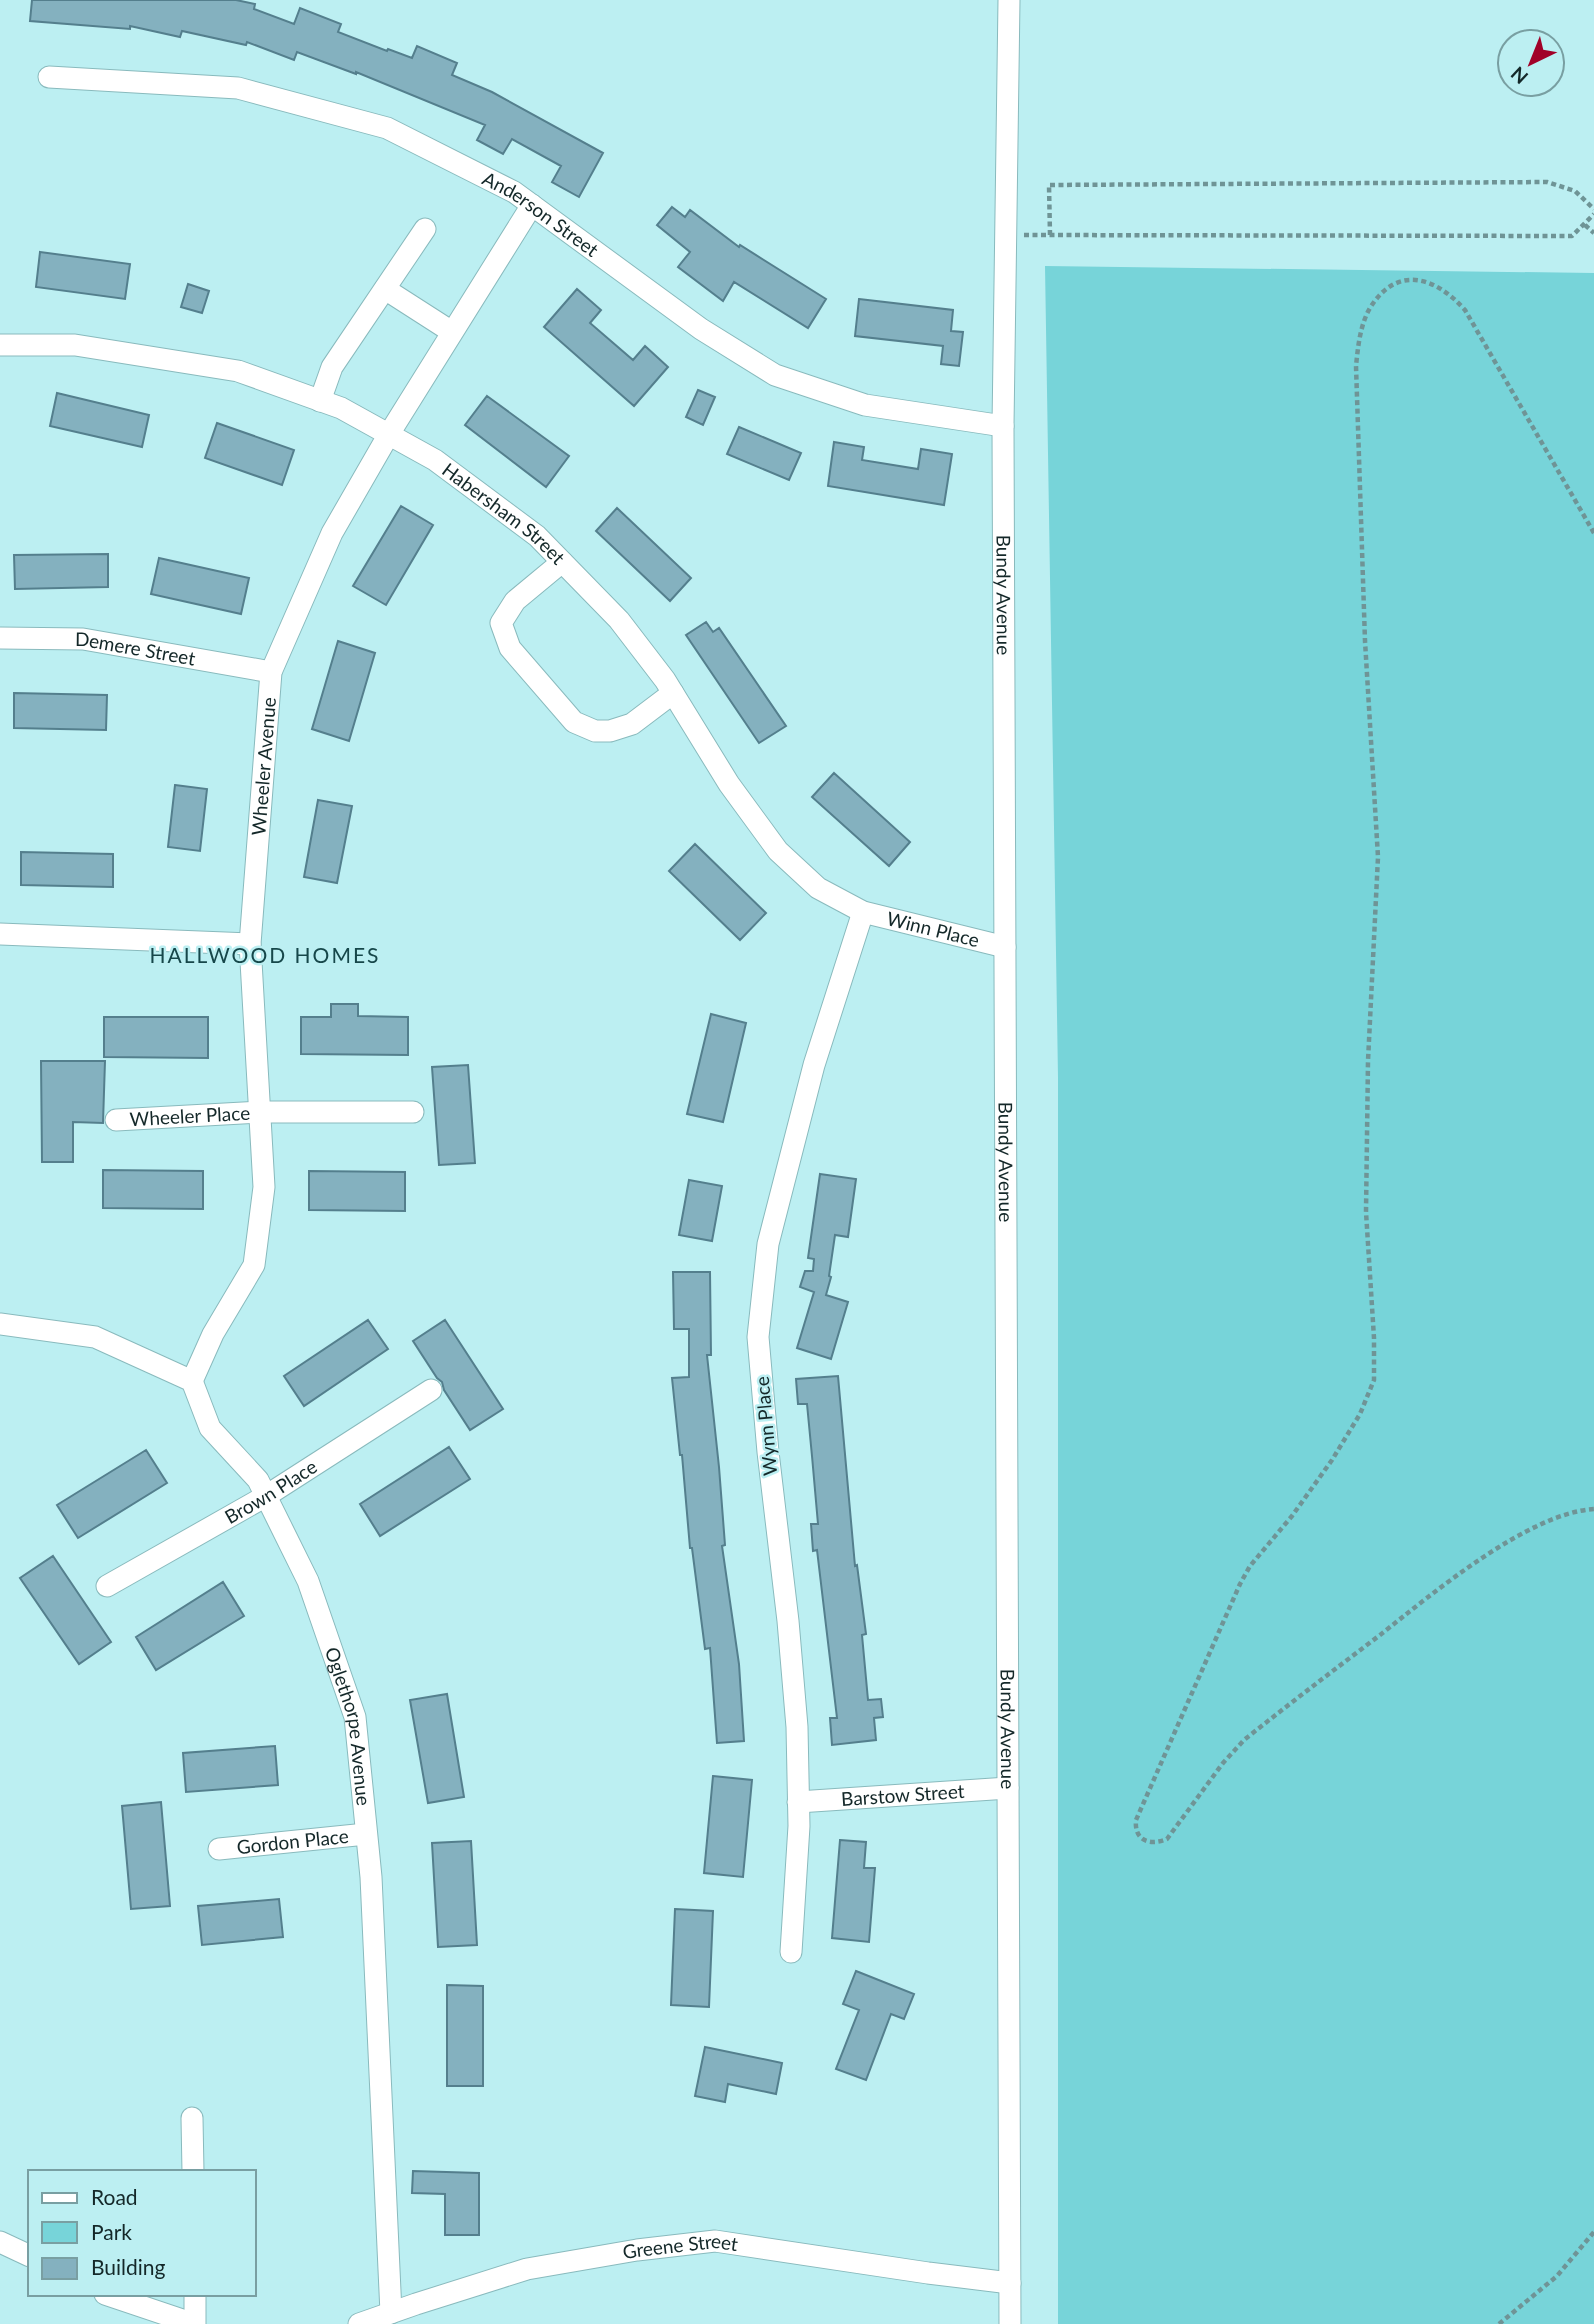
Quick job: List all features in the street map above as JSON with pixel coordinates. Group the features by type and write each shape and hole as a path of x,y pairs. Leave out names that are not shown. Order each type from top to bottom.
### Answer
{"street":[{"name":"Bundy Avenue","path":"1009,0 1003,426 1010,2324"},
{"name":"Anderson Street","path":"49,77 238,88 387,128 514,192 701,329 775,374 865,405 1003,426"},
{"name":"Wheeler Avenue","path":"192,1381 213,1334 254,1265 264,1187 250,944 271,672 332,533 388,434 532,205"},
{"path":"320,401 332,367 425,229"},
{"path":"385,289 452,332"},
{"name":"Habersham Street","path":"0,345 75,345 238,371 341,408 435,460 537,536 619,620 673,694 729,784 778,850 818,888 863,912"},
{"path":"562,562 515,601 501,623 510,648 574,722 595,731 610,731 632,724 673,694"},
{"name":"Demere Street","path":"0,638 83,639 271,672"},
{"name":"Winn Place","path":"863,912 1005,947"},
{"name":"Wynn Place","path":"791,1952 799,1826 797,1727 758,1337 768,1244 814,1065 863,912"},
{"path":"0,934 250,944"},
{"name":"Wheeler Place","path":"116,1120 261,1111 413,1112"},
{"path":"0,1324 94,1337 192,1381"},
{"name":"Oglethorpe Avenue","path":"192,1381 209,1428 258,1480 308,1581 355,1717 371,1877 391,2313"},
{"name":"Brown Place","path":"107,1586 266,1496 431,1390"},
{"name":"Barstow Street","path":"798,1802 1008,1788"},
{"name":"Gordon Place","path":"219,1849 366,1834"},
{"path":"192,2118 193,2170"},
{"name":"Greene Street","path":"359,2324 527,2269 637,2250 715,2241 1010,2283"},
{"path":"0,2242 28,2255"},
{"path":"111,2296 195,2324 195,2296"}],"path":[{"path":"1050,235 1049,185 1547,182 1575,191 1594,209"},
{"path":"1006,235 1572,236 1586,225 1594,214"},
{"path":"1586,225 1594,233"},
{"path":"1594,533 1465,310 1454,297 1420,280 1406,279 1382,293 1370,309 1358,342 1356,366 1365,641 1378,856 1368,1061 1366,1212 1374,1380 1360,1414 1332,1460 1292,1516 1250,1566 1240,1584 1136,1819 1135,1827 1139,1837 1147,1842 1157,1843 1167,1839 1223,1763 1244,1740 1480,1559 1540,1525 1582,1509 1594,1508"},
{"path":"1499,2324 1557,2276 1594,2232"}],"green space":[{"path":"1045,266 1594,273 1594,2324 1058,2324 1058,1077"}],"building":[{"path":"32,0 236,0 255,4 254,9 294,24 300,8 341,24 338,32 387,51 388,49 412,58 417,46 457,63 452,75 492,92 603,153 579,197 552,182 561,166 512,139 503,154 477,140 485,125 356,72 297,52 294,60 247,42 246,45 182,31 180,37 130,26 130,29 30,21"},
{"path":"672,207 685,217 690,210 739,247 740,245 826,299 808,328 734,282 723,301 678,267 690,252 657,225"},
{"path":"40,252 130,264 125,299 36,287"},
{"path":"188,284 209,291 202,313 181,307"},
{"path":"577,289 601,310 590,323 633,360 645,346 668,367 634,406 544,327"},
{"path":"859,299 953,310 951,331 963,332 959,366 941,364 943,346 855,336"},
{"path":"698,390 715,397 703,425 686,417"},
{"path":"57,393 149,415 142,447 50,426"},
{"path":"487,396 569,456 546,487 465,425"},
{"path":"217,423 294,450 282,485 205,458"},
{"path":"739,427 801,453 789,480 727,454"},
{"path":"834,442 864,447 862,460 918,469 921,449 952,454 944,505 828,486"},
{"path":"401,506 433,525 386,605 353,586"},
{"path":"617,508 691,578 670,601 596,531"},
{"path":"108,554 108,587 15,589 14,555"},
{"path":"159,558 249,578 241,614 151,594"},
{"path":"706,622 713,632 719,628 786,726 759,743 686,635"},
{"path":"338,641 375,653 349,741 312,729"},
{"path":"14,693 107,695 106,730 14,728"},
{"path":"834,773 910,842 889,866 812,797"},
{"path":"175,785 207,789 200,851 168,847"},
{"path":"318,800 352,806 337,883 304,877"},
{"path":"695,844 766,913 740,940 669,871"},
{"path":"21,852 113,854 113,887 21,885"},
{"path":"331,1004 358,1004 358,1016 408,1017 408,1055 301,1054 301,1017 331,1017"},
{"path":"711,1014 746,1023 723,1122 687,1114"},
{"path":"104,1017 208,1017 208,1058 104,1057"},
{"path":"41,1061 105,1061 103,1123 73,1122 73,1162 42,1162"},
{"path":"468,1065 475,1163 439,1165 432,1067"},
{"path":"103,1170 203,1171 203,1209 103,1208"},
{"path":"309,1171 405,1172 405,1211 309,1210"},
{"path":"820,1174 856,1179 848,1237 835,1235 831,1277 826,1295 848,1302 831,1359 797,1348 814,1292 800,1287 805,1271 813,1271 814,1259 808,1258"},
{"path":"689,1180 722,1186 712,1241 679,1235"},
{"path":"673,1272 710,1272 711,1355 707,1355 719,1467 725,1545 722,1546 739,1664 744,1741 717,1743 710,1648 705,1649 690,1548 672,1378 689,1377 689,1329 674,1329"},
{"path":"368,1320 388,1349 304,1406 284,1376"},
{"path":"445,1320 503,1409 470,1430 444,1390 442,1382 413,1341"},
{"path":"838,1376 855,1566 857,1565 866,1634 862,1635 868,1700 881,1699 883,1717 874,1718 876,1740 832,1745 830,1718 837,1718 817,1550 813,1551 811,1524 818,1524 807,1404 798,1404 796,1379"},
{"path":"449,1447 470,1479 380,1536 360,1504"},
{"path":"146,1450 167,1483 78,1538 57,1505"},
{"path":"53,1556 111,1642 79,1664 20,1578"},
{"path":"223,1582 244,1616 156,1670 136,1637"},
{"path":"447,1694 464,1797 428,1803 410,1700"},
{"path":"275,1746 278,1785 186,1792 183,1753"},
{"path":"713,1776 752,1780 743,1877 704,1873"},
{"path":"161,1802 170,1906 131,1909 122,1806"},
{"path":"840,1840 866,1842 864,1868 875,1868 869,1942 832,1938"},
{"path":"471,1841 477,1945 438,1947 432,1843"},
{"path":"279,1899 283,1937 202,1945 198,1906"},
{"path":"675,1909 713,1911 709,2007 671,2005"},
{"path":"856,1971 914,1994 904,2019 891,2014 866,2080 836,2069 859,2010 843,2004"},
{"path":"447,1985 483,1986 483,2086 447,2086"},
{"path":"705,2047 782,2063 776,2094 728,2084 725,2102 695,2096"},
{"path":"413,2171 479,2173 479,2235 445,2235 445,2194 412,2193"}],"district":[{"name":"HALLWOOD HOMES","path":"265,956"}]}
